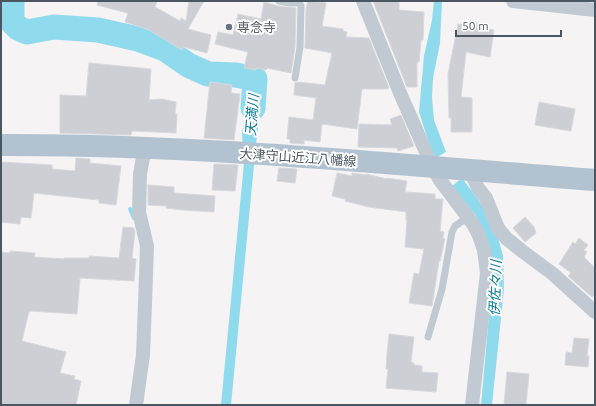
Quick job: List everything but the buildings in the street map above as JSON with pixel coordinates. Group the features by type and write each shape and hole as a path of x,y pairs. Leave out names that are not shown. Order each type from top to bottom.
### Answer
{"main road":[{"name":"大津守山近江八幡線","path":"1,145 145,147 595,180"}],"street":[{"path":"363,1 400,93 433,168 440,180 472,221 484,250 486,273 472,405"},
{"path":"513,1 595,10"},
{"path":"136,405 143,356 145,304 147,246 139,212 140,174 145,147"},
{"path":"470,170 478,188 486,198 498,228 506,238 553,274 595,312"},
{"path":"472,221 492,214"}],"lane":[{"path":"279,1 290,3 299,2 301,6 301,34 295,78"},
{"path":"428,337 442,289 454,226 472,221"}],"water":[{"path":"434,1 442,1 440,43 433,78 432,97 434,120 446,152 434,159 419,112 424,56 432,20"},
{"path":"251,70 265,72 256,144 231,405 221,405 244,163 242,134"},
{"name":"伊佐々川","path":"462,178 480,202 497,234 503,256 504,289 492,405 481,405 491,293 485,235 476,216 452,186"}],"waterway":[{"name":"天満川","path":"12,1 12,22 18,28 27,32 54,27 98,30 138,39 165,49 188,65 208,74 236,75 255,79 253,108"},
{"path":"130,209 134,218"}],"place":[{"name":"専念寺","path":"229,27"}]}
